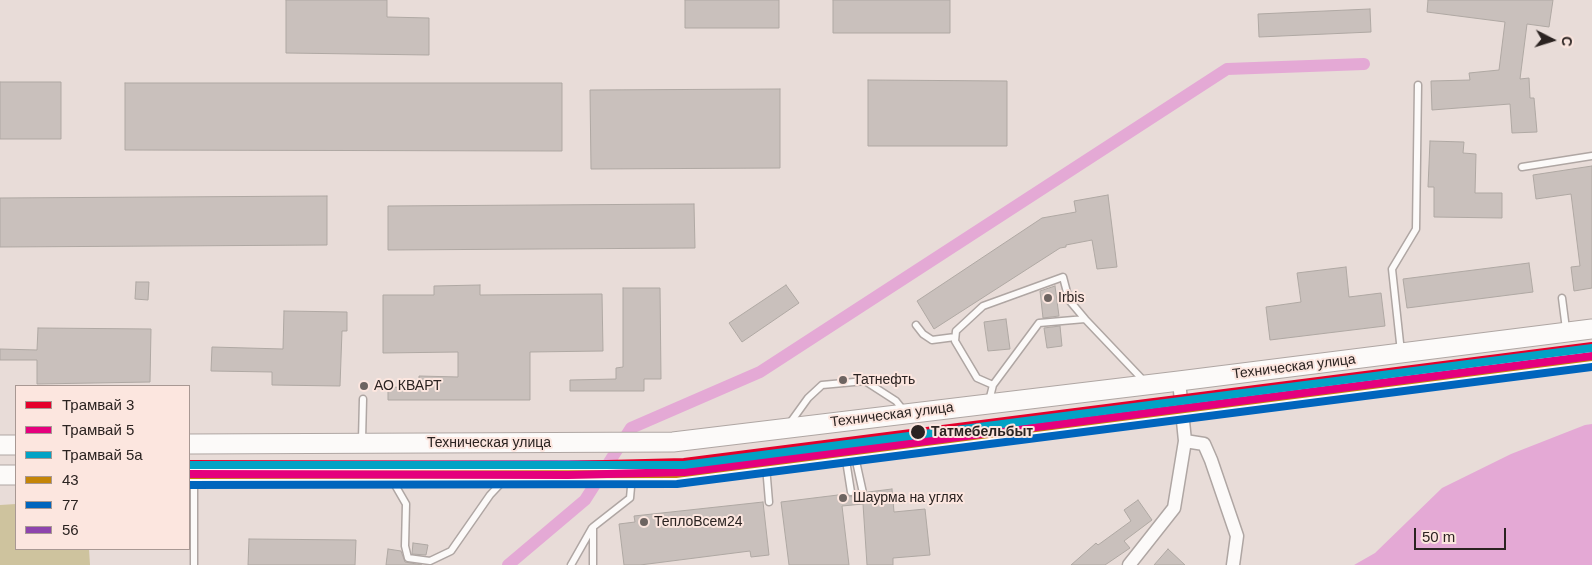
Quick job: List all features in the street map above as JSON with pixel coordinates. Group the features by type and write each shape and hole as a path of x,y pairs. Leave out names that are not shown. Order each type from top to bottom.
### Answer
{"main road":[{"name":"Техническая улица","path":"190,444 673,442 1147,384 1179,382 1592,329"},
{"name":"Техническая улица","path":"191,475 676,474 1182,411 1592,357"},
{"path":"361,475 362,444"},
{"path":"0,445 15,445"},
{"path":"0,475 15,475"}],"street":[{"path":"1129,565 1174,508 1185,441 1179,382"},
{"path":"1185,441 1204,444 1211,460 1238,536 1234,565"}],"lane":[{"path":"1401,353 1392,269 1416,229 1418,85"},
{"path":"1522,167 1592,156"},
{"path":"993,385 977,378 955,341 956,331 983,306 1063,277 1069,300 1147,384"},
{"path":"1562,298 1566,332"},
{"path":"988,404 993,385 1039,324 1085,319"},
{"path":"916,325 922,334 932,340 955,338"},
{"path":"786,428 808,398 822,384 864,381 896,401 906,414"},
{"path":"362,444 363,399"},
{"path":"850,452 852,492"},
{"path":"850,452 862,492"},
{"path":"765,463 769,502"},
{"path":"389,474 406,504 405,546 408,558 430,561 451,551 490,495 510,474"},
{"path":"571,565 593,527 630,498 627,474"},
{"path":"191,475 194,565"},
{"path":"612,512 612,521"},
{"path":"593,527 593,565"}],"shaded area":[{"path":"1592,424 1592,565 1354,565 1375,553 1442,488 1511,454"},
{"path":"15,504 15,550 89,550 90,565 0,565 0,505"}],"building":[{"path":"286,0 387,0 387,17 429,18 429,55 286,53"},
{"path":"685,0 779,0 779,28 685,28"},
{"path":"833,0 950,0 950,33 833,33"},
{"path":"1428,0 1553,0 1549,27 1527,24 1520,79 1529,78 1530,98 1534,98 1537,132 1512,133 1510,104 1432,110 1431,81 1470,80 1469,73 1499,70 1505,22 1427,12"},
{"path":"1370,9 1371,32 1259,37 1258,14"},
{"path":"868,80 1007,81 1007,146 868,146"},
{"path":"0,82 61,82 61,139 0,139"},
{"path":"125,83 562,83 562,151 125,150"},
{"path":"780,89 780,168 591,169 590,90"},
{"path":"1430,141 1464,142 1463,153 1476,154 1475,193 1502,193 1502,218 1434,217 1434,187 1428,187"},
{"path":"1592,166 1592,288 1574,291 1571,267 1580,266 1571,194 1536,199 1533,175"},
{"path":"1108,195 1117,267 1097,269 1092,240 1066,245 1066,247 1060,248 934,329 917,301 1042,218 1076,212 1074,201"},
{"path":"327,196 327,245 0,247 0,198"},
{"path":"694,204 695,248 388,250 388,206"},
{"path":"1529,263 1533,292 1407,308 1403,279"},
{"path":"1346,267 1349,297 1381,293 1385,326 1270,340 1266,307 1301,302 1297,273"},
{"path":"136,282 149,282 148,300 135,299"},
{"path":"480,285 480,295 602,294 603,351 530,352 530,400 388,400 388,387 419,388 419,376 458,377 458,352 383,353 383,295 434,295 434,286"},
{"path":"786,285 799,303 742,342 729,323"},
{"path":"1055,286 1059,316 1043,318 1040,291"},
{"path":"623,288 660,288 661,379 644,379 644,391 570,391 570,380 616,379 616,368 623,367"},
{"path":"284,311 347,312 347,331 342,331 340,386 272,385 272,372 211,371 212,347 283,349"},
{"path":"1006,319 1010,349 988,351 984,322"},
{"path":"1060,326 1062,346 1047,348 1044,328"},
{"path":"38,328 151,329 150,382 37,384 37,360 0,360 0,349 37,350"},
{"path":"892,489 894,512 925,509 930,555 893,558 893,565 867,565 863,504 842,506 849,565 789,565 781,502 846,494 851,497 858,493 864,498 868,492"},
{"path":"1138,500 1152,520 1124,541 1130,548 1105,565 1071,565 1096,543 1098,545 1131,521 1124,510"},
{"path":"763,502 769,555 751,557 750,551 640,565 624,565 619,524 635,522 634,516"},
{"path":"249,539 356,540 355,565 248,565"},
{"path":"413,543 428,545 426,555 412,554"},
{"path":"388,549 401,551 405,562 422,565 386,565"},
{"path":"1168,549 1185,565 1154,565"}],"waterway":[{"path":"508,565 585,500 631,428 760,372 1227,69 1364,64"}],"tram line":[{"name":"3","path":"190,464 568,465 684,462 1592,346"},
{"name":"5а","path":"190,465 684,465 1592,348"},
{"name":"5","path":"190,474 568,475 685,472 1592,356"}],"transit line":[{"name":"56","path":"190,465 675,464 1591,347"},
{"name":"43","path":"190,475 676,474 1592,357"},
{"name":"77","path":"190,485 677,484 1592,367"}],"place":[{"name":"Irbis","path":"1048,298"},
{"name":"Татнефть","path":"843,380"},
{"name":"АО КВАРТ","path":"364,386"},
{"name":"Татмебельбыт","path":"918,432"},
{"name":"Шаурма на углях","path":"843,498"},
{"name":"ТеплоВсем24","path":"644,522"}]}
